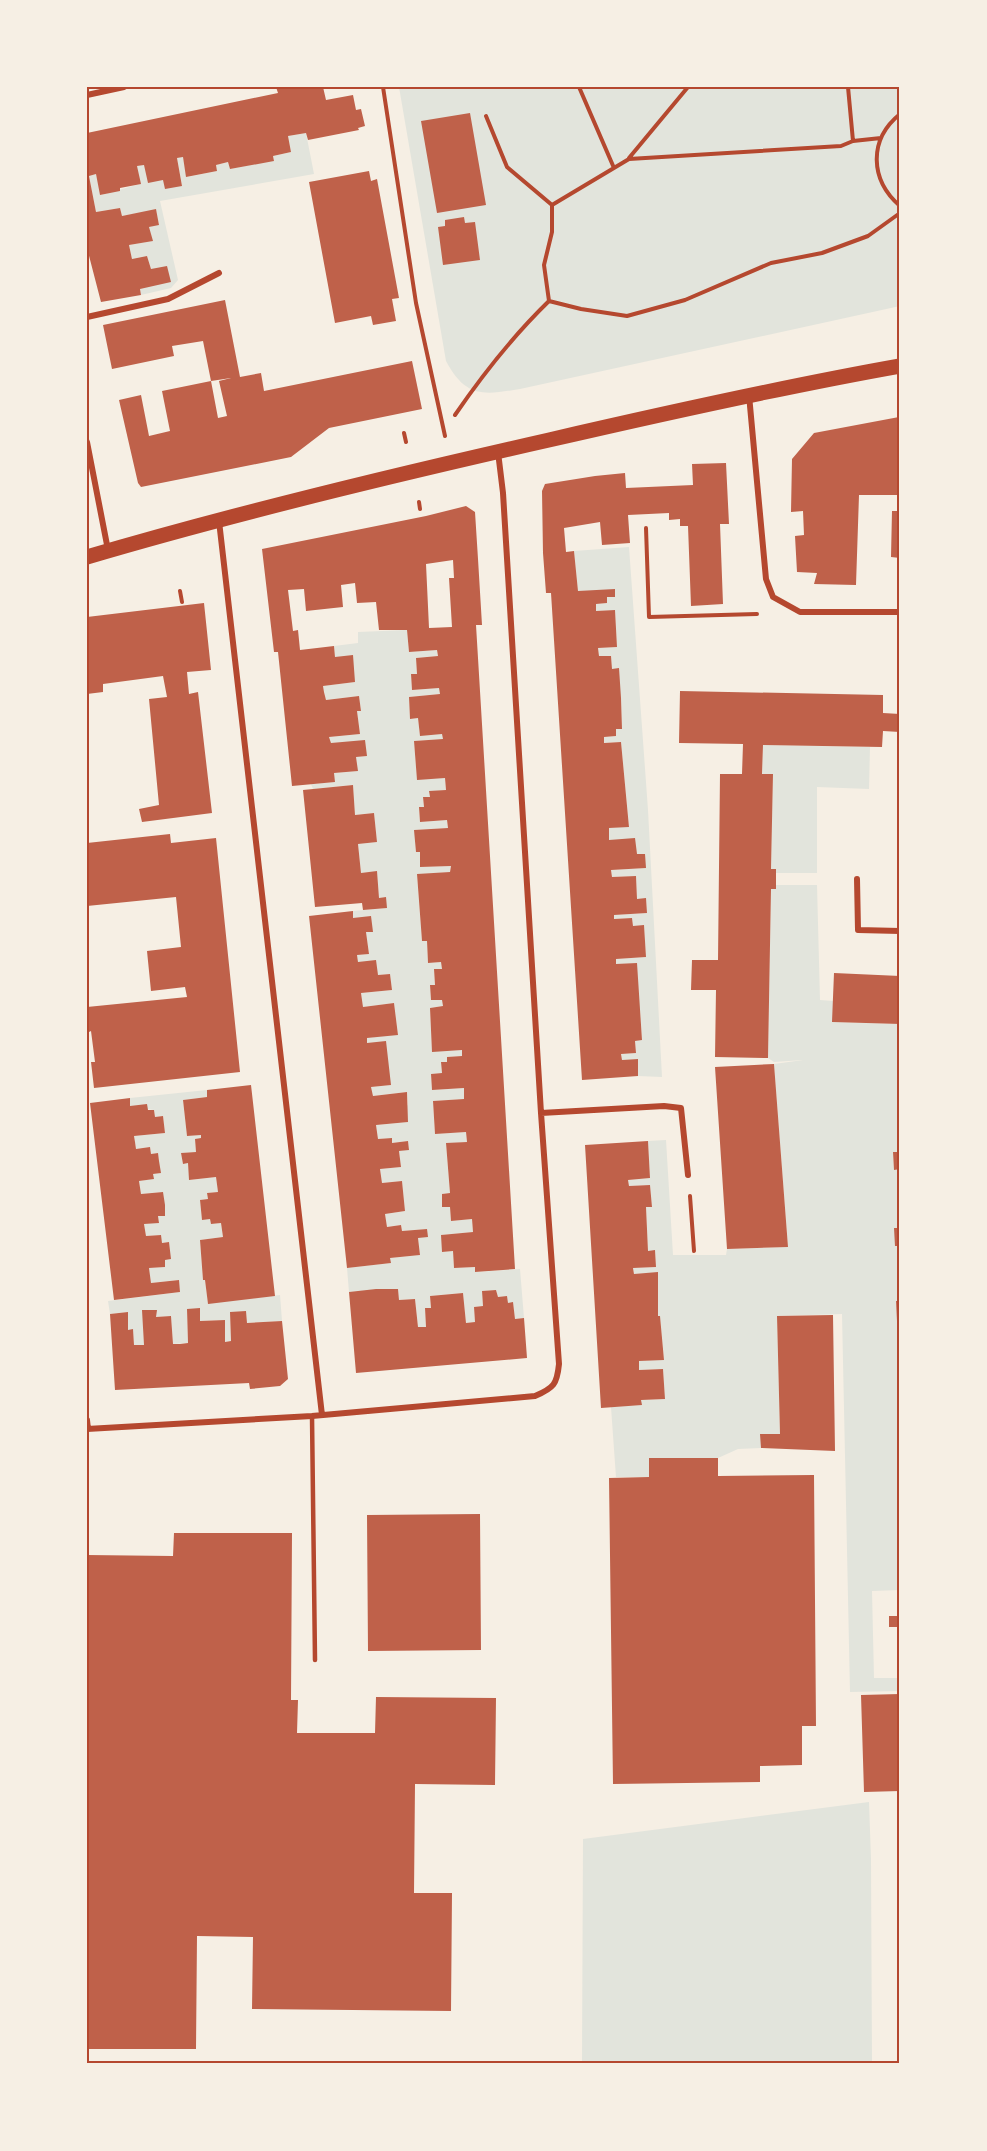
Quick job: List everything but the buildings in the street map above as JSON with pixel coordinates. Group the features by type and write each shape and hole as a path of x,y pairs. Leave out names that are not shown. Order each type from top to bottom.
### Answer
{"main road":[{"path":"87,557 450,463 749,394 900,366"}],"street":[{"path":"87,95 124,87"},
{"path":"87,317 168,298 219,273"},
{"path":"749,394 766,579 773,597 800,612 900,612"},
{"path":"87,442 108,551"},
{"path":"87,1420 88,1429 312,1416 535,1396 552,1388 558,1378 560,1364 541,1113 503,493 498,452"},
{"path":"219,521 322,1414"},
{"path":"857,879 858,930 900,931"},
{"path":"541,1113 664,1106 681,1108 688,1175"}],"lane":[{"path":"312,1416 315,1660"}],"path":[{"path":"383,87 416,303 443,421 450,463"},
{"path":"579,87 614,168"},
{"path":"552,206 629,159 688,87"},
{"path":"848,87 853,141"},
{"path":"900,114 892,121 881,138 876,159 879,179 889,196 900,206"},
{"path":"486,116 507,167 552,206 552,232 544,265 549,301"},
{"path":"629,159 841,146 853,141 881,138"},
{"path":"549,301 580,309 627,316 685,300 771,263 822,253 868,236 900,213"},
{"path":"455,415 472,389 526,324 549,301"},
{"path":"404,433 406,442"},
{"path":"419,502 420,509"},
{"path":"646,528 649,617 800,612"},
{"path":"180,591 182,603"},
{"path":"688,1175 694,1251"}],"shaded area":[{"path":"399,87 900,87 900,306 520,389 486,393 468,388 453,373 446,361"},
{"path":"306,133 314,174 160,201 178,280 171,288 141,295 140,289 151,269 147,256 132,259 129,245 152,241 149,227 159,224 156,210 122,216 120,208 96,212 89,176 96,174 101,195 140,184 137,166 144,165 163,180 182,186 177,158 183,157 187,177 217,171 216,165 228,162 230,169 274,160 273,156 291,152 288,136"},
{"path":"629,547 648,810 662,1077 638,1076 637,1059 622,1060 621,1054 636,1053 635,1041 642,1039 640,1009 616,964 616,959 646,957 644,926 633,926 632,918 614,919 614,915 647,913 646,899 637,899 636,876 612,877 611,870 645,868 645,854 637,854 609,840 609,828 629,826 621,742 604,743 604,737 616,736 616,729 622,729 621,698 612,669 611,656 599,656 598,648 617,647 615,610 596,611 596,604 607,603 607,597 615,596 578,591 574,551"},
{"path":"407,630 409,652 437,650 438,656 416,658 417,674 411,674 412,690 439,688 440,694 409,697 410,719 418,718 420,735 442,734 443,739 414,741 417,779 445,778 446,790 429,792 430,797 423,797 424,807 419,808 420,822 447,820 448,828 415,830 416,852 420,852 420,867 451,866 450,872 417,875 422,941 427,941 428,963 441,962 442,969 434,970 435,985 430,986 431,1000 442,1000 443,1006 430,1008 432,1051 462,1050 462,1056 447,1057 447,1062 441,1063 442,1073 431,1074 432,1090 464,1088 464,1099 433,1101 435,1134 466,1132 467,1142 446,1144 450,1193 442,1194 442,1207 450,1207 451,1221 472,1219 473,1232 442,1235 442,1252 453,1251 454,1268 475,1267 476,1272 520,1269 524,1318 515,1319 513,1303 508,1303 507,1296 498,1297 496,1290 482,1291 483,1306 474,1307 475,1322 466,1323 463,1293 430,1296 431,1308 425,1309 426,1327 418,1327 415,1299 399,1300 398,1289 349,1292 347,1268 390,1263 390,1258 420,1255 418,1238 427,1229 402,1231 401,1225 387,1227 385,1214 405,1211 402,1181 382,1183 380,1169 401,1167 399,1151 409,1149 408,1141 392,1143 392,1138 378,1139 376,1125 408,1122 406,1106 408,1105 407,1092 373,1096 371,1087 391,1085 367,1043 367,1038 398,1034 394,1003 363,1007 361,993 392,990 390,974 378,975 358,962 357,955 369,954 366,932 353,918 353,911 386,908 386,897 379,898 377,872 361,873 358,844 377,842 374,813 355,815 353,785 313,789 311,784 334,782 334,773 357,771 356,757 367,756 331,743 329,737 360,734 357,711 361,711 359,696 326,700 323,686 355,682 335,657 334,646 358,643 358,632"},
{"path":"763,745 870,747 869,789 817,787 817,873 776,873 776,869 771,869 773,775 762,774"},
{"path":"776,885 817,885 820,1000 833,1001 833,1022 900,1024 900,1152 893,1152 894,1169 900,1169 900,1228 895,1228 895,1246 900,1246 900,1301 896,1302 900,1321 900,1590 872,1591 874,1678 900,1678 900,1691 850,1692 842,1314 777,1316 780,1434 761,1434 761,1448 738,1449 718,1458 650,1458 649,1477 616,1477 611,1407 641,1405 641,1400 665,1399 663,1369 639,1370 639,1361 664,1359 660,1317 658,1316 658,1273 634,1274 633,1268 656,1267 655,1251 648,1251 646,1207 652,1207 650,1185 629,1186 628,1180 650,1178 648,1141 666,1140 673,1255 726,1255 727,1249 788,1247 774,1064 803,1060 774,1062 768,1058 771,889 776,889"},
{"path":"207,1090 207,1097 183,1100 187,1136 201,1135 201,1138 195,1139 196,1152 181,1153 183,1164 188,1163 190,1180 216,1177 218,1192 207,1193 208,1199 200,1200 202,1219 210,1219 211,1224 221,1223 223,1237 200,1240 203,1280 205,1280 208,1303 280,1295 282,1321 247,1323 246,1312 230,1312 231,1341 225,1342 224,1320 200,1321 200,1309 187,1309 188,1343 173,1344 171,1316 156,1317 156,1310 143,1310 144,1345 134,1345 133,1330 128,1330 128,1312 110,1314 108,1301 180,1292 178,1280 151,1283 149,1268 165,1267 165,1260 170,1259 169,1242 162,1243 160,1235 146,1236 144,1224 159,1222 158,1216 165,1215 163,1192 141,1194 139,1181 153,1179 153,1174 160,1173 158,1153 151,1154 150,1147 136,1149 134,1136 165,1133 163,1116 155,1117 154,1110 130,1106 130,1098"},
{"path":"869,1802 872,2064 582,2064 583,1839"}]}
